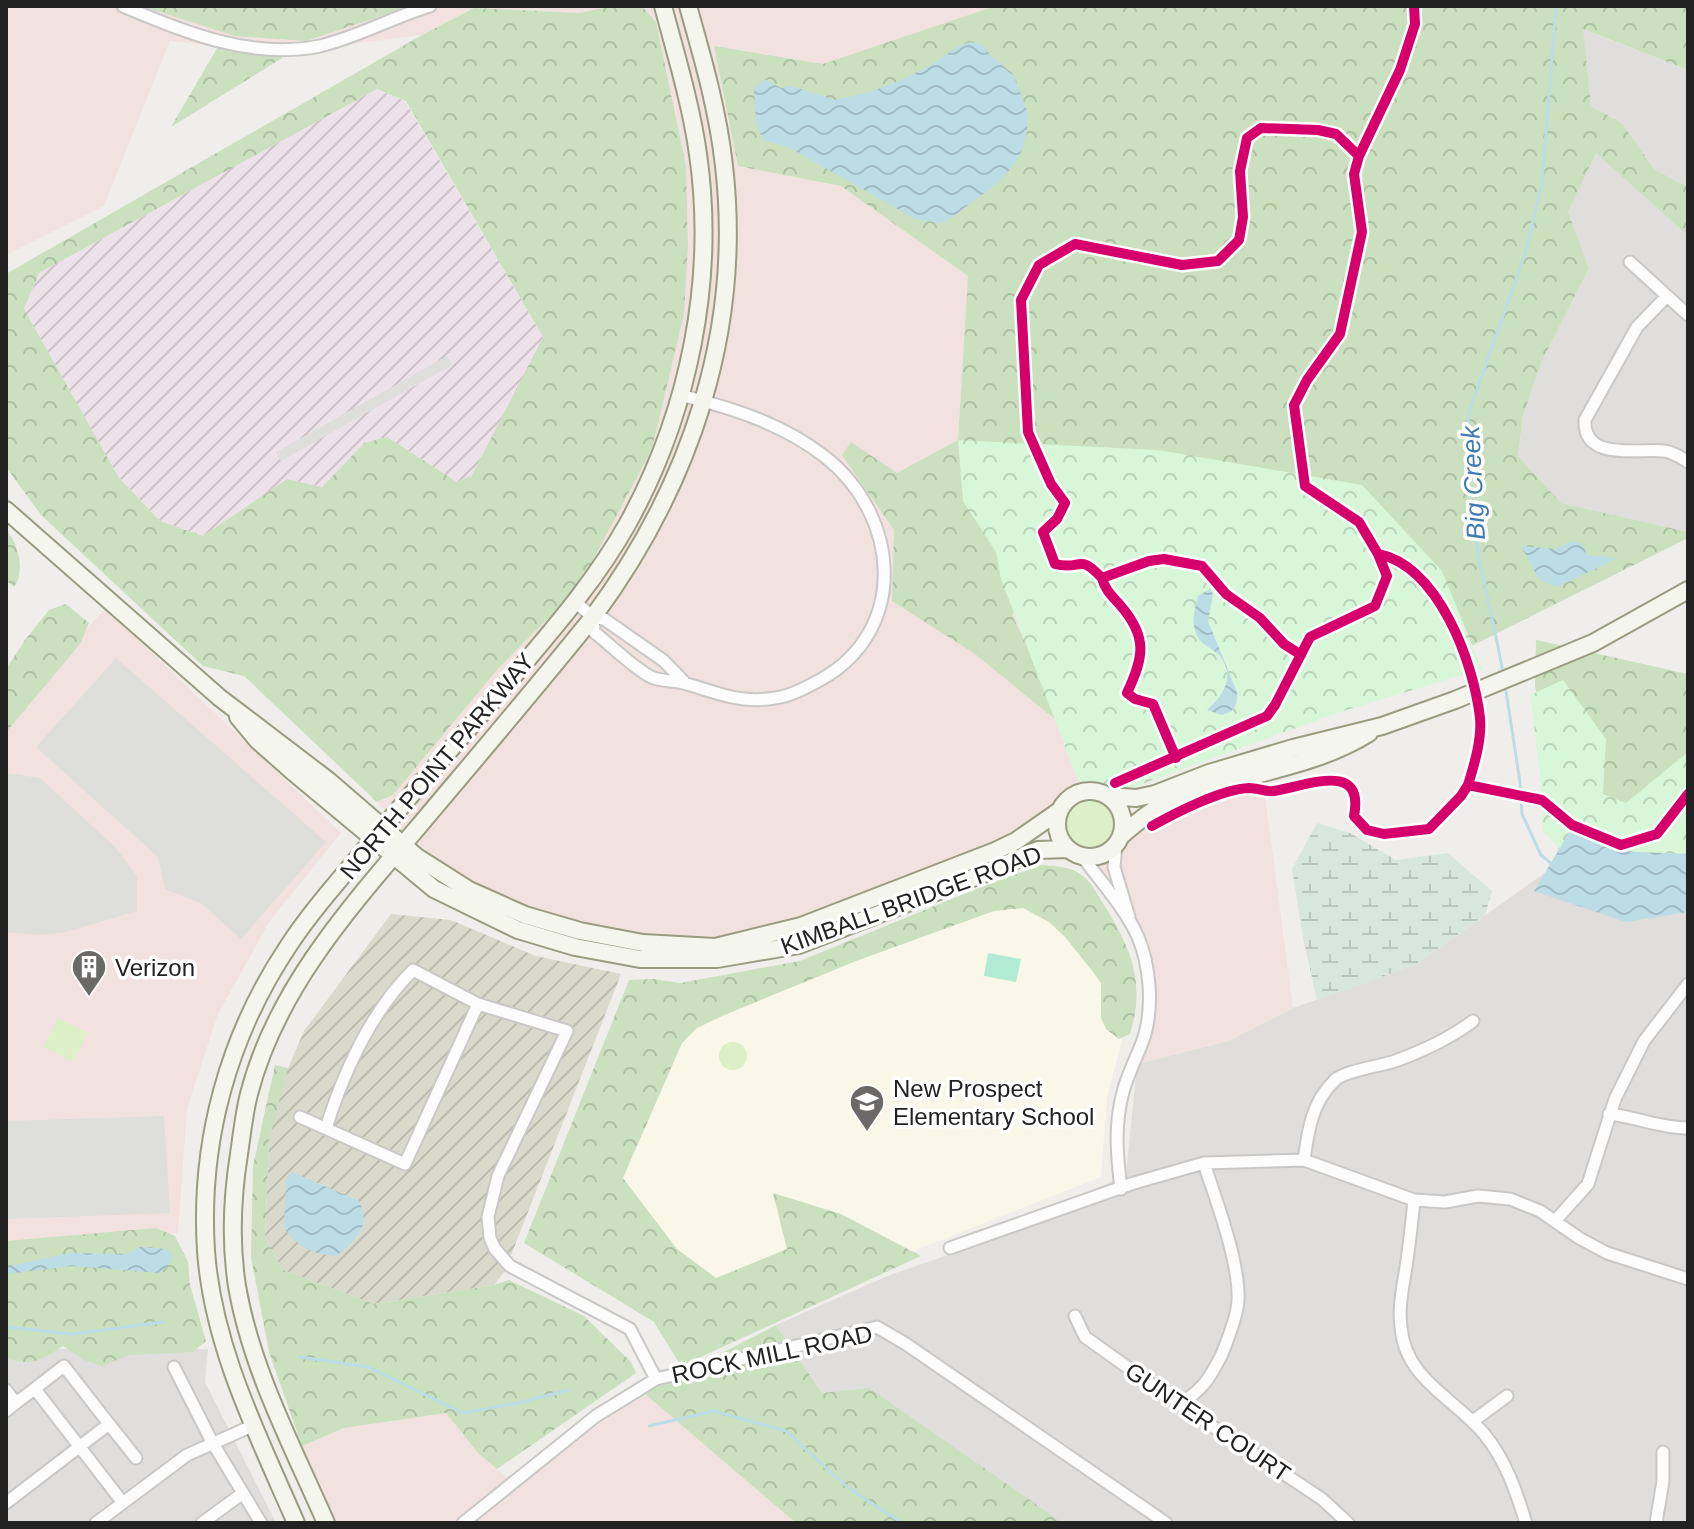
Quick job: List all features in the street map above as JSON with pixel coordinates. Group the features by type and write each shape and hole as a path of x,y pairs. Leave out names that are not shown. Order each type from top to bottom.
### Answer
{"street":[{"path":"123,6 206,38 288,49 340,40 430,6"},
{"name":"NORTH POINT PARKWAY","path":"296,1523 223,1342 208,1271 206,1192 213,1130 222,1088 236,1047 271,973 300,929 575,602 606,558 637,505 659,458 680,395 698,310 703,258 703,207 698,152 688,95 663,6"},
{"name":"NORTH POINT PARKWAY","path":"326,1523 251,1344 234,1266 233,1192 248,1097 270,1034 298,980 337,925 593,617 638,553 687,452 703,400 722,307 726,205 715,109 688,6"},
{"path":"1630,262 1688,315"},
{"path":"1667,296 1637,327 1585,420 1585,429 1591,440 1605,449 1664,451 1688,462"},
{"path":"593,617 594,632 653,678 686,683 720,696 753,700 778,698 833,673 863,642 874,624 886,584 882,547 862,500 841,473 825,457 779,427 748,413 680,395"},
{"name":"KIMBALL BRIDGE ROAD","path":"6,510 220,698 257,740 378,834 444,894 518,930 575,947 640,959 717,959 799,945 1038,850 1074,853"},
{"path":"1130,921 1057,829 1059,811 1077,793 1088,791 1136,798 1155,794 1283,750 1382,726 1455,700 1593,643 1688,590"},
{"path":"575,602 593,617 604,619 664,661 686,683"},
{"path":"1074,853 1098,857 1161,807 1354,743 1382,726"},
{"path":"1109,796 1122,814 1114,867 1144,956 1149,1003 1145,1034 1123,1090 1116,1127 1121,1189"},
{"name":"KIMBALL BRIDGE ROAD","path":"398,851 496,903 552,924 643,943 715,947 801,926 995,851 1016,841 1059,811"},
{"path":"326,1128 339,1087 375,1016 413,970 478,1004 567,1031 498,1176 488,1217 490,1238 510,1266 630,1329 656,1379"},
{"path":"1555,1221 1588,1184 1609,1114 1644,1041 1688,984"},
{"path":"300,1117 405,1164 478,1004"},
{"path":"1304,1160 1310,1120 1322,1097 1338,1077 1394,1061 1453,1037 1473,1021"},
{"path":"222,1088 248,1097"},
{"path":"1609,1114 1672,1128 1688,1128"},
{"path":"950,1248 1204,1163 1304,1160 1414,1200 1445,1202 1478,1196 1525,1204 1607,1253 1688,1279"},
{"path":"1179,1404 1199,1393 1215,1368 1226,1345 1238,1302 1235,1273 1204,1163"},
{"path":"1414,1200 1402,1289 1401,1327 1404,1343 1427,1384 1473,1421 1493,1446 1509,1474 1526,1523"},
{"name":"GUNTER COURT","path":"1075,1316 1085,1337 1309,1490 1348,1523"},
{"name":"ROCK MILL ROAD","path":"463,1523 596,1416 656,1379 877,1327 1166,1523"},
{"path":"6,1390 11,1407 64,1366 136,1458"},
{"path":"174,1367 212,1442 261,1523"},
{"path":"35,1389 123,1503"},
{"path":"1473,1421 1507,1396"},
{"path":"96,1523 187,1455 278,1414"},
{"path":"6,1503 109,1424"},
{"path":"1656,1523 1663,1481 1663,1452"},
{"path":"202,1523 243,1493"}],"shaded area":[{"path":"6,6 613,6 579,13 474,8 422,35 280,53 170,41 104,206 6,255"},
{"path":"642,6 995,6 823,64 715,46 738,166 841,186 968,276 958,440 1096,827 1193,786 1261,765 1293,1008 1228,1041 1137,1064 1145,962 1068,829 1059,819 1024,829 818,926 766,954 677,950 527,932 406,834 377,802 385,800 496,671 578,588 688,245 686,166 656,22"},
{"path":"1582,29 1688,70 1688,187 1654,169 1622,123 1591,106"},
{"path":"376,89 405,101 543,337 504,415 472,475 457,482 387,437 364,443 322,487 287,479 203,536 160,521 119,478 24,309 39,273"},
{"path":"1596,152 1688,236 1688,532 1561,503 1518,456 1523,416 1541,363 1589,268 1568,212"},
{"path":"447,356 452,365 281,461 276,452"},
{"path":"105,608 341,833 270,921 218,1014 187,1109 178,1233 6,1243 6,723"},
{"path":"116,658 326,842 241,939 202,904 165,889 158,857 36,747"},
{"path":"6,773 40,778 115,847 137,876 137,911 66,932 40,935 6,932"},
{"path":"1688,822 1688,1523 1063,1523 869,1389 822,1393 776,1325 890,1275 945,1256 1126,1175 1137,1064 1228,1041 1293,1008 1415,965 1560,862"},
{"name":"New Prospect Elementary School","path":"1058,874 1131,970 1122,1040 1107,1098 1101,1177 733,1322 613,1167 683,1024"},
{"path":"391,914 451,920 536,956 621,974 505,1271 494,1285 374,1304 283,1270 265,1238 269,1140 282,1082 304,1031"},
{"path":"164,1116 170,1213 6,1219 6,1121"},
{"path":"6,1349 208,1349 205,1382 276,1523 6,1523"},
{"path":"644,1393 796,1523 331,1523 302,1446 344,1428 446,1413 478,1453 514,1483"}],"green space":[{"path":"141,6 411,6 306,41 235,36"},
{"path":"613,6 642,6 656,22 686,166 688,245 684,314 652,449 578,588 496,671 393,795 377,802 244,676 203,666 41,515 6,467 6,274 474,8 579,13","holes":["377,89 406,101 543,337 472,475 457,482 387,437 364,443 322,487 287,479 203,536 160,521 119,478 24,309 39,273"]},
{"path":"995,6 1688,6 1688,70 1583,29 1591,106 1622,123 1654,169 1688,187 1688,236 1596,153 1568,212 1589,268 1541,363 1523,416 1518,456 1561,503 1688,532 1688,538 1337,713 1054,547 1012,615 1059,712 1056,720 975,654 892,601 894,530 842,455 851,442 897,473 958,440 968,276 841,186 738,166 714,46 823,64"},
{"path":"219,45 280,53 282,58 171,127"},
{"path":"958,440 1158,450 1362,485 1442,571 1482,669 1337,713 1087,804 1001,579 996,552 963,501"},
{"path":"6,530 19,557 20,573 14,587 6,580"},
{"path":"66,604 89,623 80,644 6,732 6,669 49,610"},
{"path":"1536,640 1688,674 1688,822 1560,862 1535,685"},
{"path":"1563,680 1606,739 1603,794 1626,803 1688,752 1688,857 1579,867 1543,832 1540,774 1530,695"},
{"path":"1090,798 1109,804 1119,813 1121,824 1107,843 1081,849 1062,836 1061,823 1070,810"},
{"path":"1317,823 1350,833 1396,860 1448,853 1492,891 1485,915 1415,965 1317,1000 1292,869"},
{"path":"1041,865 1069,869 1086,879 1122,936 1136,982 1135,1016 1130,1034 1119,1039 1106,1029 1101,1018 1101,983 1065,937 1049,922 1023,908 994,911 856,961 697,1028 682,1043 623,1178 677,1249 716,1278 787,1249 773,1193 841,1214 921,1256 681,1366 654,1322 524,1243 629,980 653,979 680,983 800,961"},
{"path":"988,953 1021,959 1016,982 984,976"},
{"path":"58,1018 88,1033 73,1062 43,1047"},
{"path":"733,1042 743,1046 747,1056 743,1066 733,1070 723,1066 719,1056 723,1046"},
{"path":"275,1065 288,1068 269,1140 265,1238 283,1270 374,1304 509,1280 584,1316 631,1362 636,1373 497,1469 478,1453 446,1413 344,1428 302,1446 269,1352 251,1257 253,1166"},
{"path":"156,1228 175,1236 188,1262 190,1285 206,1341 193,1352 129,1355 102,1366 84,1360 63,1346 28,1362 6,1356 6,1241"},
{"path":"776,1325 822,1393 869,1388 1063,1523 796,1523 644,1393"}],"water":[{"path":"971,42 983,45 1013,74 1028,113 1027,131 1014,165 996,184 951,218 940,223 915,219 788,147 763,140 756,123 754,89 764,79 781,88 791,86 835,100 896,82"},
{"path":"1571,541 1582,543 1587,555 1618,558 1557,587 1539,579 1521,546 1556,549"},
{"path":"1210,589 1213,594 1208,621 1237,692 1235,707 1222,715 1207,710 1223,692 1227,670 1219,655 1198,637 1194,624 1198,596"},
{"path":"1570,831 1616,851 1688,854 1688,912 1626,922 1534,891"},
{"path":"292,1172 359,1201 363,1226 356,1238 336,1256 306,1248 284,1228 286,1181"},
{"path":"140,1247 167,1249 172,1256 169,1265 160,1273 72,1266 6,1274 6,1267 70,1253 126,1254"}],"waterway":[{"name":"Big Creek","path":"1503,674 1471,512 1467,447 1469,412 1524,257 1542,184 1556,6"},
{"name":"Big Creek","path":"1505,685 1522,814 1541,855 1554,866"},
{"path":"6,1327 72,1334 164,1322"},
{"path":"300,1357 368,1367 463,1413 568,1390"},
{"path":"649,1426 714,1411 786,1431 847,1487 902,1523"}],"cycle path":[{"path":"1115,783 1267,716 1310,637 1375,606 1387,576 1359,522 1305,486 1294,405 1307,380 1340,334 1362,232 1354,174 1359,156 1400,70 1415,24 1414,6"},
{"path":"1102,578 1084,564 1055,564 1043,532 1057,519 1065,503 1051,484 1028,432 1021,300 1039,265 1075,244 1182,265 1218,261 1239,240 1243,217 1240,171 1247,138 1261,128 1318,130 1336,134 1359,156"},
{"path":"1378,554 1400,562 1419,577 1450,620 1461,646 1480,718 1479,744 1468,785"},
{"path":"1176,758 1153,704 1135,699 1127,693 1140,658 1139,637 1129,616 1109,593 1102,578 1149,561 1164,559 1202,566 1226,594 1260,618 1284,644 1301,655"},
{"path":"1152,826 1213,797 1238,789 1273,791 1329,781 1350,787 1355,798 1354,816 1367,830 1384,834 1429,829 1468,785 1542,800 1572,825 1621,845 1657,834 1688,794"}],"place":[{"name":"Verizon","path":"89,998"},
{"name":"New Prospect Elementary School","path":"867,1133"}]}
